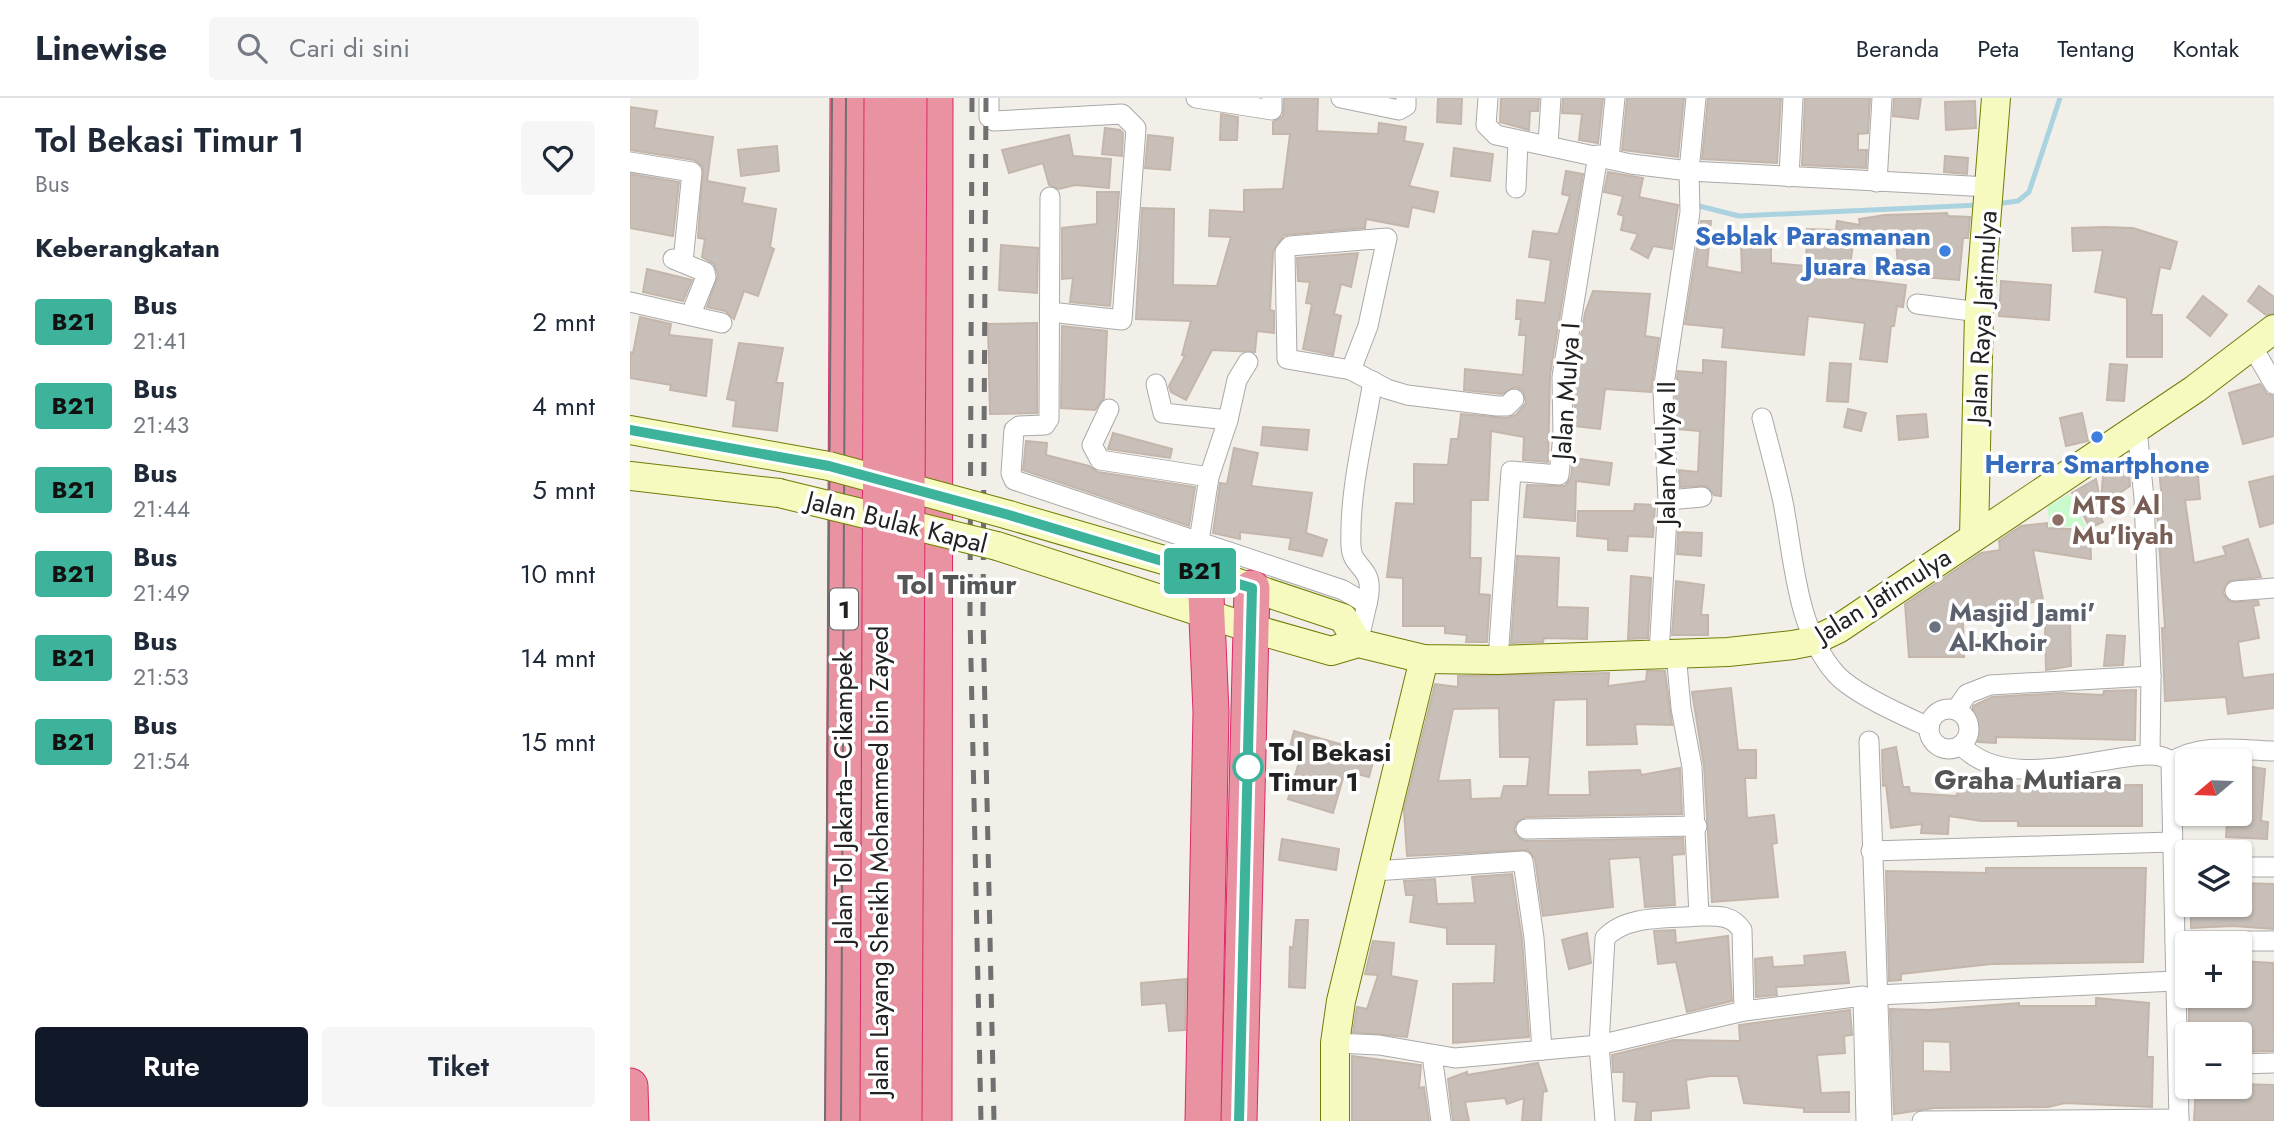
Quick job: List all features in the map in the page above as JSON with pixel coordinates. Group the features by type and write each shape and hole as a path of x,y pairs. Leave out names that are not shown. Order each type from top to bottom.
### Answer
{"highway":[{"name":"Jalan Tol Jakarta–Cikampek","path":"843,1121 848,98"},
{"name":"Jalan Layang Sheikh Mohammed bin Zayed","path":"878,1121 882,98"},
{"name":"Jalan Layang Sheikh Mohammed bin Zayed","path":"904,1121 909,98"},
{"path":"934,98 934,1121"},
{"path":"1202,557 1211,712 1203,1121"},
{"path":"1238,1121 1244,1014 1247,715 1252,588"},
{"path":"1211,712 1247,715"},
{"path":"827,1121 836,764 843,734"},
{"path":"630,1086 631,1121"}],"main road":[{"name":"Jalan Raya Jatimulya","path":"1974,537 1979,312 1996,98"},
{"name":"Jalan Jatimulya","path":"1424,659 1498,660 1668,654 1776,648 1813,641 1838,629 2137,429 2263,337"},
{"name":"Jalan Bulak Kapal","path":"630,430 829,466 1009,515 1202,557 1252,588 1342,618 1358,643"},
{"name":"Jalan Bulak Kapal","path":"630,476 779,493 997,546 1250,628 1331,651 1358,643 1424,659"},
{"path":"1335,1121 1335,1043 1340,1001 1424,659"}],"street":[{"path":"989,98 989,117 993,121 1123,106 1136,128 1122,320 1050,312"},
{"path":"1196,98 1272,104"},
{"path":"1345,100 1399,110 1406,106 1406,98"},
{"path":"1488,98 1486,125 1496,135 1518,141 1548,144 1603,157 1689,171 1877,182 1988,199"},
{"path":"1548,144 1550,98"},
{"path":"1603,157 1615,98"},
{"name":"Jalan Mulya II","path":"1696,98 1689,171 1690,212 1663,391 1668,500 1668,654 1697,826 1699,916"},
{"path":"1789,177 1793,98"},
{"path":"1877,182 1882,98"},
{"path":"1516,188 1518,141"},
{"name":"Jalan Mulya I","path":"1498,660 1511,471 1559,475 1563,435 1562,377 1603,157"},
{"path":"630,162 692,170 677,260 700,268 706,277 691,314"},
{"path":"1050,197 1049,419 1045,425 1019,426 1014,430 1011,473 1014,480 1202,557 1343,590 1367,604"},
{"path":"1351,370 1368,326 1387,238 1373,237 1337,245 1290,246 1285,252 1287,359 1351,370 1407,395 1497,406 1507,406 1514,399"},
{"path":"630,302 722,323"},
{"path":"1917,304 1979,312"},
{"path":"2263,337 2274,384"},
{"path":"1202,557 1209,477 1228,420 1237,380 1248,362"},
{"path":"1358,643 1371,589 1369,574 1351,551 1351,519 1373,381"},
{"path":"1156,384 1163,412 1228,420"},
{"path":"1108,409 1092,445 1100,460 1209,477"},
{"path":"1762,418 1782,499 1800,595 1813,641 1838,676 1893,712 1929,727"},
{"path":"2137,429 2144,498 2151,676 2150,754"},
{"path":"1668,500 1702,497"},
{"path":"2235,591 2274,589"},
{"path":"1956,710 1967,694 1990,685 2151,676"},
{"path":"1948,709 1962,714 1969,730 1961,744 1954,748 1940,746 1934,741 1929,727 1935,714 1948,709"},
{"path":"1870,741 1871,851 1882,1121"},
{"path":"1961,744 1982,763 2001,768 2068,768 2150,754 2167,758 2171,762 2172,842 2175,853"},
{"path":"2171,762 2188,752 2203,749 2272,751"},
{"path":"1526,830 1697,826"},
{"path":"1871,851 2172,842"},
{"path":"1374,871 1523,861 1534,938 1542,1050"},
{"path":"2252,867 2274,867"},
{"path":"1605,1121 1599,1045 1605,938 1614,928 1625,923 1699,916 1724,916 1736,921 1742,930 1744,1011"},
{"path":"2252,941 2274,941"},
{"path":"1877,995 2175,981"},
{"path":"1335,1043 1379,1045 1455,1058 1599,1045 1744,1011 1863,996 1866,1121"},
{"path":"1432,1055 1441,1121"},
{"path":"2252,1063 2274,1063"},
{"path":"1922,1121 2179,1120 2181,1099"}],"green space":[{"path":"2069,494 2086,527 2050,526 2047,507"}],"building":[{"path":"1284,98 1318,98 1317,131 1378,134 1379,123 1406,127 1404,141 1423,144 1409,186 1438,192 1434,212 1412,207 1408,227 1366,219 1365,228 1284,235 1273,252 1270,310 1274,311 1274,333 1257,331 1255,352 1212,350 1186,400 1171,392 1169,386 1185,356 1182,355 1191,321 1136,319 1142,208 1174,209 1173,285 1217,286 1231,237 1209,236 1210,210 1244,212 1244,190 1283,189 1290,134 1273,134 1273,122 1283,116"},
{"path":"1438,98 1462,98 1461,124 1437,122"},
{"path":"1501,98 1539,98 1538,111 1530,111 1529,130 1500,122"},
{"path":"1563,98 1603,98 1598,143 1579,140 1582,114 1562,113"},
{"path":"1627,98 1684,98 1678,157 1622,150"},
{"path":"1708,98 1781,98 1777,163 1702,159"},
{"path":"1805,98 1870,98 1868,133 1858,134 1858,150 1867,150 1866,168 1802,165"},
{"path":"1894,98 1921,98 1918,119 1893,116"},
{"path":"1975,101 1976,128 1946,130 1945,102"},
{"path":"630,107 657,111 654,128 713,137 707,181 745,188 742,203 776,209 770,247 774,249 758,296 744,291 734,319 725,311 707,307 718,275 714,264 702,257 705,239 698,238 703,167 694,160 630,150"},
{"path":"1221,114 1238,117 1237,140 1220,140"},
{"path":"1105,128 1123,133 1122,156 1102,154"},
{"path":"1069,135 1073,156 1111,159 1109,188 1075,185 1059,189 1049,185 1043,163 1009,173 1002,150"},
{"path":"1148,135 1173,138 1170,170 1145,168"},
{"path":"777,146 779,171 741,176 738,150"},
{"path":"1454,148 1493,154 1490,181 1451,176"},
{"path":"1945,156 1968,158 1967,174 1944,172"},
{"path":"1566,171 1583,174 1550,375 1548,462 1523,460 1524,437 1491,431 1488,500 1471,500 1470,558 1481,558 1479,594 1490,595 1487,642 1466,642 1467,635 1445,633 1445,626 1403,626 1403,578 1387,577 1396,503 1414,504 1414,464 1448,465 1451,439 1458,439 1461,414 1507,418 1516,415 1526,403 1523,391 1516,387 1502,394 1464,390 1465,369 1523,375 1526,335 1519,335 1521,319 1516,319 1517,300 1545,303 1551,260 1529,257 1533,231 1558,234 1570,196 1562,194"},
{"path":"1608,172 1643,178 1639,197 1678,205 1672,249 1653,246 1648,258 1631,249 1638,234 1621,230 1624,216 1618,214 1623,196 1604,192"},
{"path":"630,174 679,182 673,236 630,228"},
{"path":"1097,192 1119,192 1110,306 1070,302 1073,278 1062,279 1062,228 1097,224"},
{"path":"1947,213 1948,216 1970,217 1968,238 1963,238 1959,280 1899,275 1895,232 1854,238 1848,278 1906,285 1903,307 1897,306 1894,326 1891,326 1887,362 1860,359 1865,323 1808,316 1804,355 1722,347 1724,328 1685,324 1701,221 1711,221 1707,267 1742,273 1741,243 1771,242 1771,263 1806,266 1807,229 1836,230 1837,221 1860,225 1859,219 1885,215"},
{"path":"2072,228 2133,228 2177,242 2170,269 2160,267 2151,315 2162,315 2162,357 2127,357 2127,298 2095,292 2103,250 2073,251"},
{"path":"1001,245 1038,248 1037,293 999,290"},
{"path":"1358,253 1351,287 1341,284 1334,314 1341,316 1333,355 1303,349 1312,304 1306,303 1310,282 1298,281 1297,258"},
{"path":"647,269 692,280 683,301 643,292"},
{"path":"2001,281 2051,285 2049,320 1999,316"},
{"path":"2259,286 2274,297 2274,313 2266,315 2248,301"},
{"path":"1593,291 1650,294 1645,336 1659,338 1651,392 1605,389 1600,429 1575,426 1574,378 1585,313"},
{"path":"2203,296 2227,315 2210,336 2187,317"},
{"path":"640,317 671,324 669,335 712,340 706,396 670,390 671,385 630,378 630,352 633,353"},
{"path":"1037,323 1037,413 990,414 988,324"},
{"path":"1062,326 1107,331 1104,398 1095,410 1061,408"},
{"path":"739,343 783,348 776,383 783,383 777,431 733,426 736,401 727,399"},
{"path":"1703,360 1726,362 1721,496 1714,495 1707,486 1680,487 1679,470 1698,472 1700,431 1677,429 1675,392 1678,371 1703,373"},
{"path":"1830,363 1851,364 1848,402 1827,401"},
{"path":"2110,364 2127,365 2124,401 2107,400"},
{"path":"2260,384 2267,394 2274,396 2274,436 2243,444 2229,393"},
{"path":"1848,409 1866,413 1861,431 1844,427"},
{"path":"2082,413 2088,441 2066,446 2060,418"},
{"path":"1926,414 1928,437 1899,440 1897,416"},
{"path":"1263,427 1309,430 1307,450 1261,445"},
{"path":"1113,433 1172,449 1170,458 1108,449"},
{"path":"1026,441 1047,443 1046,455 1089,466 1098,472 1195,487 1189,526 1023,470"},
{"path":"1234,448 1258,453 1251,486 1312,493 1306,533 1327,540 1322,556 1289,549 1291,538 1240,532 1240,539 1213,533 1220,483 1227,484"},
{"path":"1573,458 1612,463 1609,485 1576,481 1575,521 1524,517 1527,485 1565,486 1571,477"},
{"path":"2128,458 2130,486 2096,509 2103,522 2090,528 2072,493 2096,479 2101,504 2103,475"},
{"path":"2197,464 2200,499 2185,500 2194,563 2226,555 2223,547 2248,539 2261,577 2229,581 2223,593 2230,602 2258,601 2259,605 2253,606 2259,638 2238,642 2243,678 2274,674 2274,708 2228,714 2226,697 2165,701 2162,628 2165,628 2157,512 2163,511 2159,469 2154,472 2153,467"},
{"path":"2274,476 2274,523 2260,527 2249,482"},
{"path":"1635,504 1655,505 1653,537 1628,536 1627,551 1608,550 1608,539 1577,536 1578,511 1634,511"},
{"path":"2047,523 2047,528 2090,530 2091,559 2033,550 2043,600 2007,608 2008,614 1963,621 1964,657 1909,657 1905,604 1981,553 2000,550 1999,541 2021,526"},
{"path":"1678,532 1702,533 1701,556 1677,554"},
{"path":"1517,556 1559,558 1557,607 1588,608 1587,639 1544,638 1543,642 1511,643"},
{"path":"1631,576 1651,578 1648,638 1628,639"},
{"path":"1676,581 1704,585 1701,615 1708,615 1708,635 1672,635"},
{"path":"2070,621 2071,666 2046,670 2045,622"},
{"path":"2107,635 2125,636 2123,665 2104,666"},
{"path":"1647,671 1665,671 1672,725 1635,724 1637,744 1587,745 1587,699 1554,700 1548,795 1590,795 1589,772 1640,770 1641,775 1680,768 1682,814 1526,817 1516,823 1514,830 1520,839 1526,841 1683,838 1684,854 1672,855 1675,905 1645,907 1640,857 1609,859 1613,907 1543,916 1535,859 1528,850 1407,856 1404,810 1435,684 1458,687 1458,676 1609,673 1608,686 1646,681","holes":["1499,708 1500,757 1530,757 1527,786 1504,786 1501,798 1471,799 1470,780 1438,781 1453,709"]},
{"path":"1731,688 1738,750 1756,750 1756,778 1745,778 1747,818 1774,815 1777,843 1772,844 1778,897 1712,902 1704,766 1692,692"},
{"path":"2136,690 2135,740 1996,737 1996,743 1978,742 1973,738 1973,706 1992,697 2061,693 2103,695 2104,691"},
{"path":"1294,731 1375,754 1369,777 1345,771 1333,813 1288,799 1299,762 1287,759"},
{"path":"1896,747 1903,787 1909,787 1910,793 1957,796 1959,779 1980,781 1980,786 2142,785 2142,826 2018,826 2018,821 1981,821 1949,816 1948,834 1921,833 1922,824 1891,828 1886,785 1883,786 1882,750"},
{"path":"2252,767 2265,769 2261,821 2268,822 2267,839 2226,837 2227,826 2252,826"},
{"path":"1282,839 1339,849 1336,870 1279,860"},
{"path":"1986,868 2146,868 2143,962 1991,964 1901,974 1901,980 1889,981 1886,871 1986,873"},
{"path":"1512,874 1522,939 1529,1037 1453,1043 1453,984 1494,983 1496,944 1447,944 1447,928 1410,922 1414,895 1406,895 1404,881 1435,879 1437,904 1475,903 1472,877"},
{"path":"2252,883 2274,884 2274,929 2233,926 2191,928 2191,917 2252,917"},
{"path":"1296,920 1308,920 1305,988 1289,987 1290,947 1293,948"},
{"path":"1675,930 1676,943 1728,936 1732,1001 1687,1012 1676,962 1658,964 1654,931"},
{"path":"1587,933 1591,963 1569,969 1562,940"},
{"path":"1373,941 1394,943 1391,976 1417,981 1407,1037 1353,1032 1357,1007 1367,1009 1378,975 1365,974"},
{"path":"1845,952 1849,983 1776,987 1777,995 1756,997 1755,959 1772,957 1773,967 1805,965 1804,956"},
{"path":"2252,962 2273,963 2274,1051 2252,1052 2252,1022 2189,1022 2189,1008 2252,1008"},
{"path":"1186,979 1185,1030 1169,1031 1166,1003 1142,1005 1141,983"},
{"path":"2096,998 2149,1003 2147,1057 2153,1057 2152,1107 2065,1103 2048,1107 1934,1108 1894,1114 1890,1009 1929,1010 2019,1003 2019,1006 2096,1006","holes":["1923,1041 1950,1042 1951,1072 1923,1071"]},
{"path":"1850,1010 1852,1035 1844,1036 1845,1053 1817,1055 1821,1093 1849,1092 1849,1112 1804,1112 1804,1108 1744,1103 1738,1076 1710,1076 1686,1080 1689,1108 1651,1111 1651,1121 1635,1121 1637,1102 1623,1101 1624,1072 1613,1072 1612,1055 1674,1040 1740,1041 1739,1025"},
{"path":"1352,1056 1421,1065 1419,1088 1424,1087 1429,1121 1352,1121"},
{"path":"1538,1063 1547,1091 1543,1092 1541,1121 1522,1121 1524,1098 1507,1104 1505,1098 1465,1102 1469,1121 1453,1121 1448,1079 1467,1072 1467,1075"},
{"path":"2252,1084 2274,1085 2274,1121 2194,1121 2195,1099 2252,1099"}],"waterway":[{"path":"1996,204 2018,201 2029,192 2060,98"},
{"path":"1699,206 1739,216 1979,205"}],"tram line":[{"path":"825,1121 832,98"},
{"path":"841,1121 846,98"}],"railway":[{"path":"972,98 970,616 981,1121"},
{"path":"986,98 983,617 994,1121"}],"bus line":[{"name":"B21","path":"630,430 829,466 1009,515 1252,588 1247,715 1244,1014 1239,1121"}],"place":[{"name":"Seblak Parasmanan Juara Rasa","path":"1945,251"},
{"name":"Herra Smartphone","path":"2097,437"},
{"name":"MTS Al Mu'liyah","path":"2058,520"},
{"name":"Masjid Jami' Al-Khoir","path":"1935,627"},
{"name":"Tol Bekasi Timur 1","path":"1248,767"}],"district":[{"name":"Tol Timur","path":"957,584"},
{"name":"Graha Mutiara","path":"2028,779"}]}
